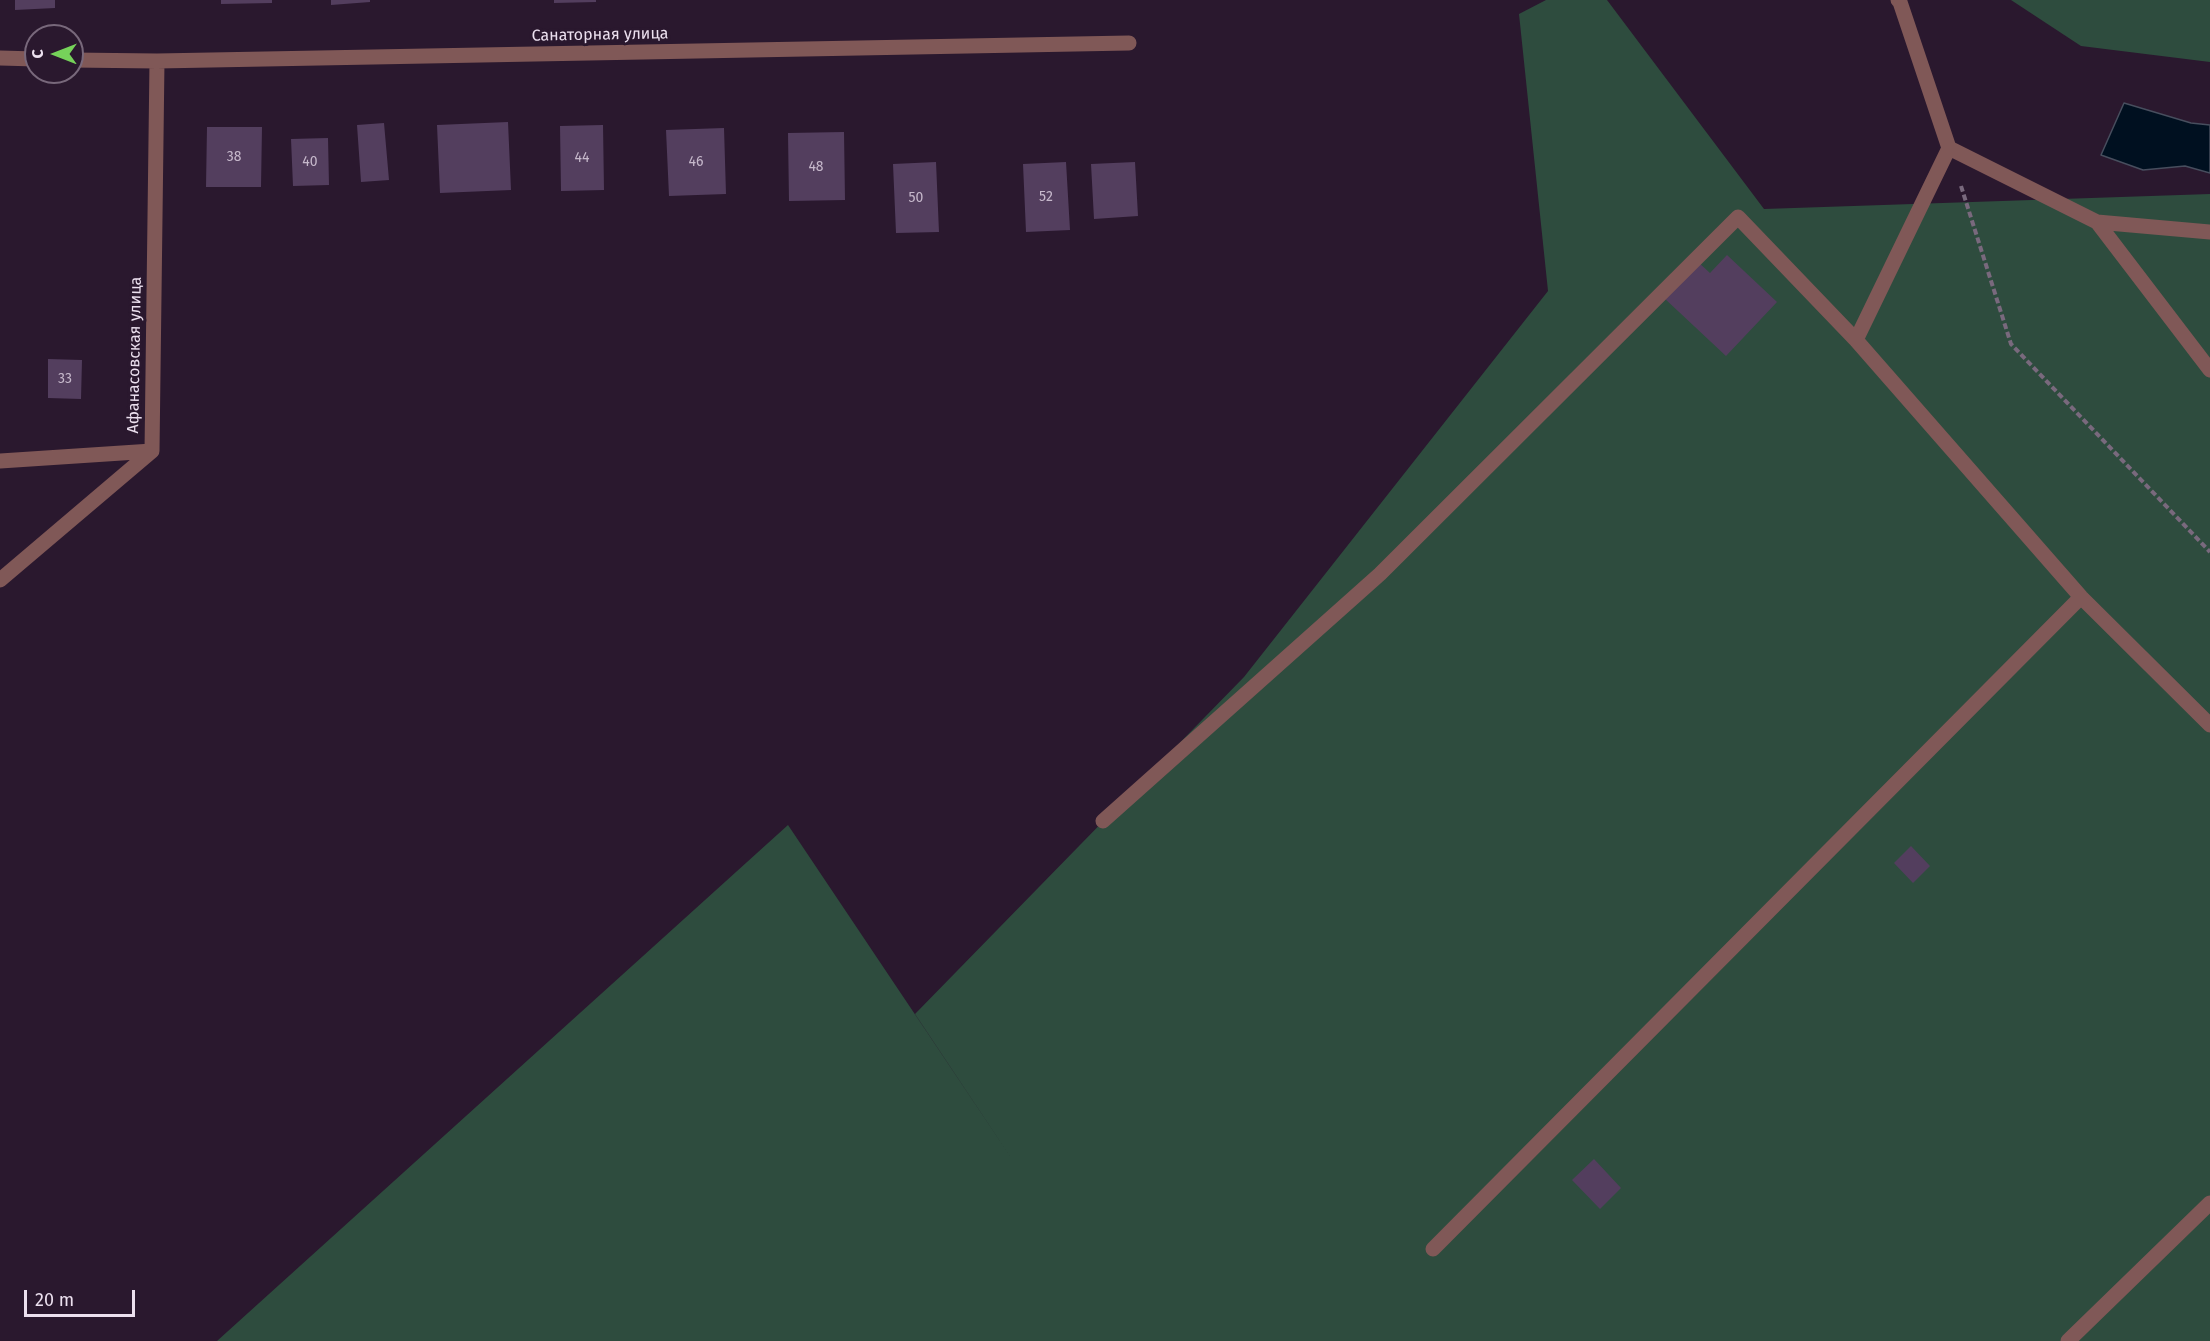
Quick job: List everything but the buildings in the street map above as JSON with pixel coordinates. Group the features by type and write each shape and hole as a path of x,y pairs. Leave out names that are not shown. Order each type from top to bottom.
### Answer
{"street":[{"path":"1856,340 1949,148 1898,0"},
{"name":"Санаторная улица","path":"84,60 157,61 1129,43"},
{"path":"0,58 24,59"},
{"name":"Афанасовская улица","path":"0,580 152,451 157,61"},
{"path":"1949,148 2097,222 2210,232"},
{"path":"1103,821 1380,574 1738,217 1856,340 2080,597 2210,725"},
{"path":"2097,222 2210,370"},
{"path":"0,461 152,451"},
{"path":"1432,1249 2080,597"},
{"path":"2068,1341 2210,1203"}],"path":[{"path":"1949,148 2011,344 2210,552"}],"green space":[{"path":"1546,0 1607,0 1764,209 2210,194 2210,1341 217,1341 788,825 1018,1168 915,1014 1244,677 1548,291 1519,14"},
{"path":"2011,0 2210,0 2210,62 2081,46"}],"water":[{"path":"2124,103 2191,123 2210,125 2210,173 2185,166 2143,170 2101,155"}]}
